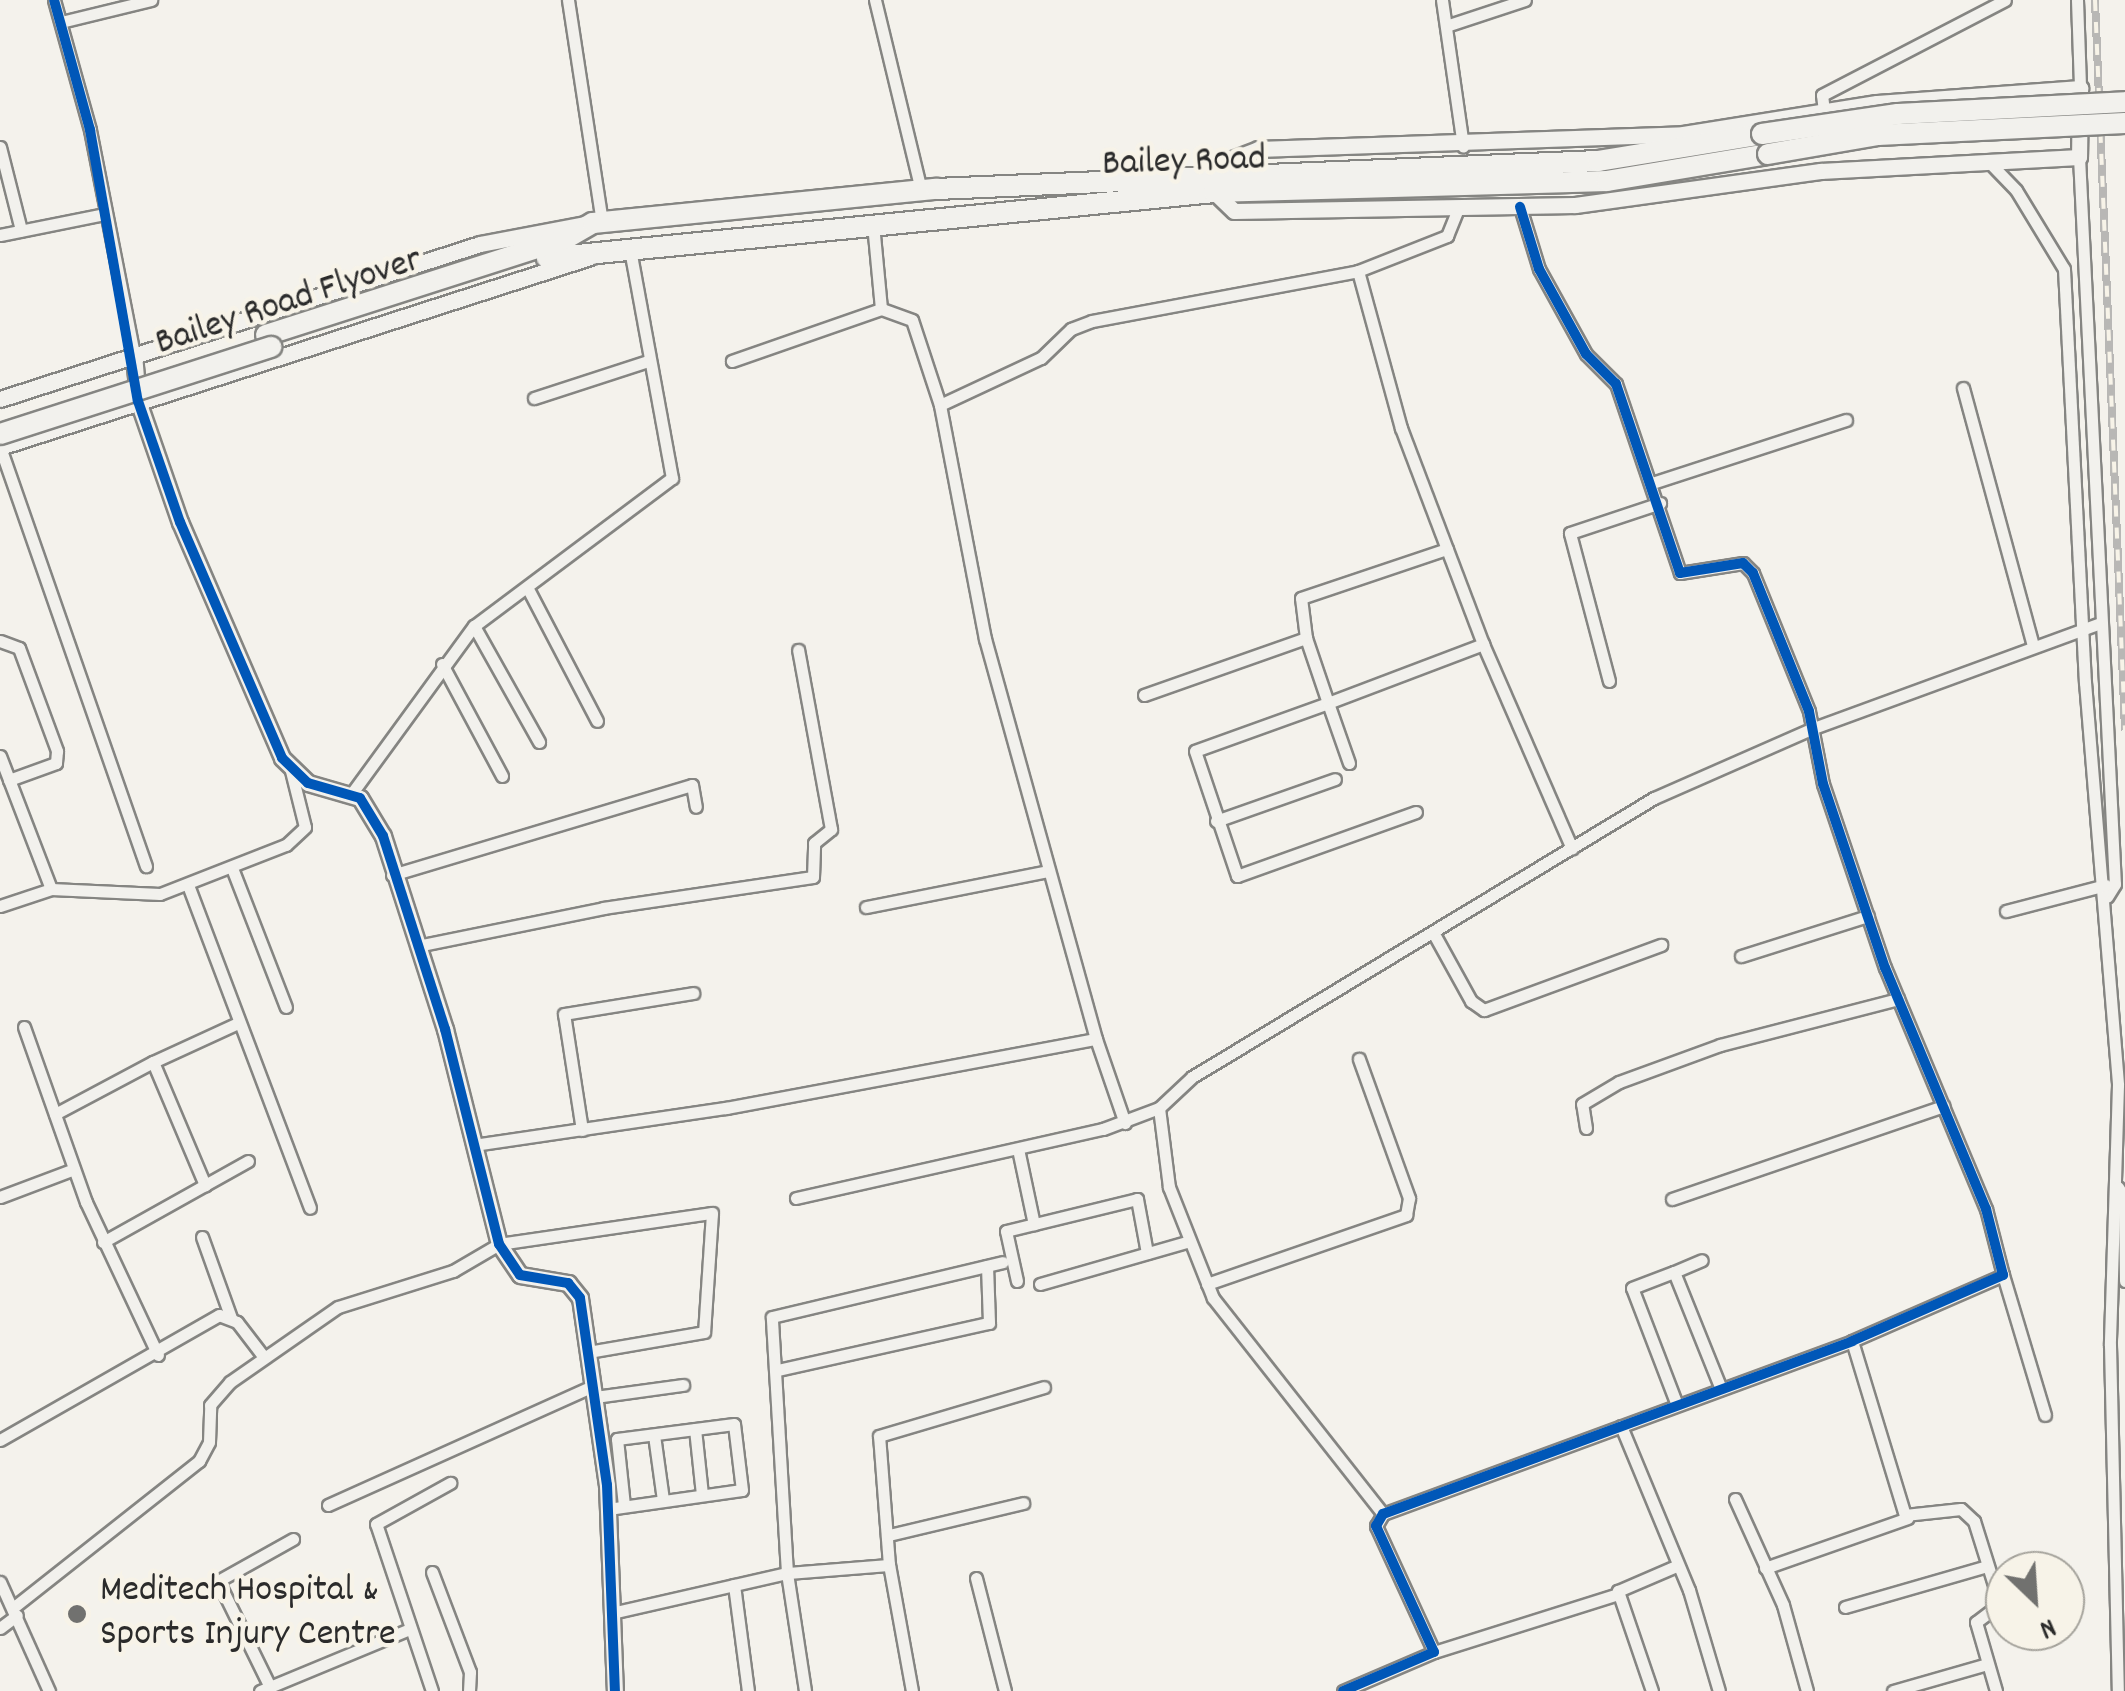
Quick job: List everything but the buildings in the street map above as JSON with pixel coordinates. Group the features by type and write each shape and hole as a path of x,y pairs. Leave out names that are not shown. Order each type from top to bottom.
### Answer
{"highway":[{"path":"1766,136 1898,114 2125,102"},
{"path":"1766,136 1878,136 2125,124"},
{"name":"Bailey Road","path":"602,252 1214,184 1590,182 1766,136"},
{"name":"Bailey Road Flyover","path":"0,434 565,239 598,223 920,190 1214,184"},
{"name":"Bailey Road Flyover","path":"0,421 550,257 602,252"}],"street":[{"path":"0,906 51,889 135,897 188,886 303,835 291,771 180,522 138,402 134,354 90,130 54,0"},
{"path":"60,22 151,0"},
{"path":"0,399 480,244 598,223 568,0"},
{"path":"876,0 920,190"},
{"path":"1442,0 1463,146"},
{"path":"1446,26 1525,0"},
{"path":"1824,111 1822,95 2005,0"},
{"path":"2006,911 2104,891 2115,884 2098,624 2079,157 2077,0"},
{"path":"2079,157 1784,176 1675,196 1520,207 1234,210 1214,184 1227,161 1258,149 1463,146 1683,134 1766,136 1824,111 2080,88"},
{"path":"1766,136 1784,176"},
{"path":"0,147 21,230"},
{"path":"1988,160 2016,190 2064,269 2082,628 2104,891 2118,1187 2124,1197 2125,1281"},
{"path":"940,406 1041,358 1059,338 1092,321 1358,271 1447,236 1459,207"},
{"path":"1520,207 1539,269 1586,354 1616,384 1660,503 1680,574 1743,563 1753,572 1811,729 1868,916 1898,999 1986,1209 2045,1415"},
{"path":"0,235 104,214"},
{"path":"872,223 881,309"},
{"path":"352,793 442,664 474,626 672,478 630,249"},
{"path":"146,866 0,447 550,274 602,252"},
{"path":"1358,271 1401,428 1483,644 1572,849"},
{"path":"732,361 881,309 912,320 940,406 986,639 1048,872 1124,1123"},
{"path":"534,398 648,361"},
{"path":"1963,388 2033,646"},
{"path":"1652,484 1846,420"},
{"path":"1609,682 1570,533 1660,503"},
{"path":"1350,763 1306,638 1301,598 1447,549"},
{"path":"528,587 597,720"},
{"path":"796,1198 1124,1123 1159,1108 1192,1077 1654,798 1811,729 2098,624"},
{"path":"474,626 539,742"},
{"path":"1144,695 1306,638"},
{"path":"0,641 19,648 57,752 56,763 9,780"},
{"path":"1416,812 1237,876 1195,751 1483,644"},
{"path":"416,946 603,908 813,877 814,843 832,828 798,650"},
{"path":"442,664 502,776"},
{"path":"0,756 51,889"},
{"path":"291,771 308,784 352,793 383,836 499,1244 520,1274 578,1291 616,1508"},
{"path":"1216,821 1336,779"},
{"path":"392,875 692,786 696,807"},
{"path":"232,868 286,1007"},
{"path":"866,906 1048,872"},
{"path":"188,886 310,1208"},
{"path":"1741,956 1868,916"},
{"path":"1434,934 1472,1001 1484,1010 1661,945"},
{"path":"582,1130 564,1014 693,994"},
{"path":"1586,1128 1582,1104 1619,1082 1720,1046 1898,999"},
{"path":"55,1114 238,1023"},
{"path":"24,1027 103,1242 158,1355"},
{"path":"474,1146 1096,1039"},
{"path":"1207,1284 1406,1215 1410,1198 1359,1059"},
{"path":"154,1062 205,1185"},
{"path":"1672,1199 1944,1106"},
{"path":"1159,1108 1169,1187 1207,1284 1384,1514"},
{"path":"1018,1149 1034,1224"},
{"path":"103,1242 248,1161"},
{"path":"0,1197 74,1169"},
{"path":"2118,1187 2112,1197 2110,1344 2118,1691"},
{"path":"1018,1282 1006,1231 1137,1199 1147,1253"},
{"path":"0,1628 199,1461 208,1442 210,1405 263,1356 338,1307 453,1271 499,1244 712,1213 704,1332 588,1352"},
{"path":"202,1236 232,1318 263,1356"},
{"path":"1040,1284 1190,1241"},
{"path":"1677,1406 1632,1288 1702,1260"},
{"path":"804,1691 787,1573 772,1318 1002,1262"},
{"path":"778,1370 989,1323 987,1266"},
{"path":"1674,1272 1721,1389"},
{"path":"1434,1652 1376,1526 1384,1514 1852,1341 2003,1275"},
{"path":"0,1440 158,1355 212,1319 232,1318"},
{"path":"1852,1341 1908,1518"},
{"path":"328,1505 594,1392 684,1384"},
{"path":"912,1691 889,1565 890,1535 879,1436 1044,1387"},
{"path":"615,1691 612,1613 617,1439 734,1424 742,1490 616,1508"},
{"path":"1621,1426 1676,1566 1719,1691"},
{"path":"696,1429 702,1495"},
{"path":"654,1434 663,1500"},
{"path":"432,1691 376,1522 450,1484"},
{"path":"1735,1499 1791,1627 1807,1691"},
{"path":"890,1535 1023,1503"},
{"path":"1764,1568 1908,1518 1967,1510 1985,1560"},
{"path":"293,1539 218,1582 265,1689 410,1628"},
{"path":"612,1613 787,1573 889,1565"},
{"path":"1344,1691 1434,1652 1618,1594 1676,1566"},
{"path":"1845,1607 1985,1567"},
{"path":"432,1572 470,1672 469,1691"},
{"path":"976,1578 1005,1691"},
{"path":"0,1582 49,1691"},
{"path":"734,1585 748,1691"},
{"path":"1618,1594 1652,1691"},
{"path":"1985,1614 1976,1619 1996,1691"},
{"path":"1893,1691 1988,1664"}],"railway":[{"path":"2095,0 2125,730"}],"cycle path":[{"path":"54,0 90,130 138,401 180,522 282,758 308,783 360,798 383,836 445,1029 499,1244 520,1275 568,1283 580,1298 607,1485 615,1691"},
{"path":"1343,1691 1434,1652 1376,1526 1383,1514 1852,1341 2003,1275 1986,1209 1885,968 1823,784 1809,711 1753,573 1743,563 1680,573 1616,384 1586,354 1539,269 1520,207"}],"place":[{"name":"Meditech Hospital & Sports Injury Centre","path":"77,1614"}]}
